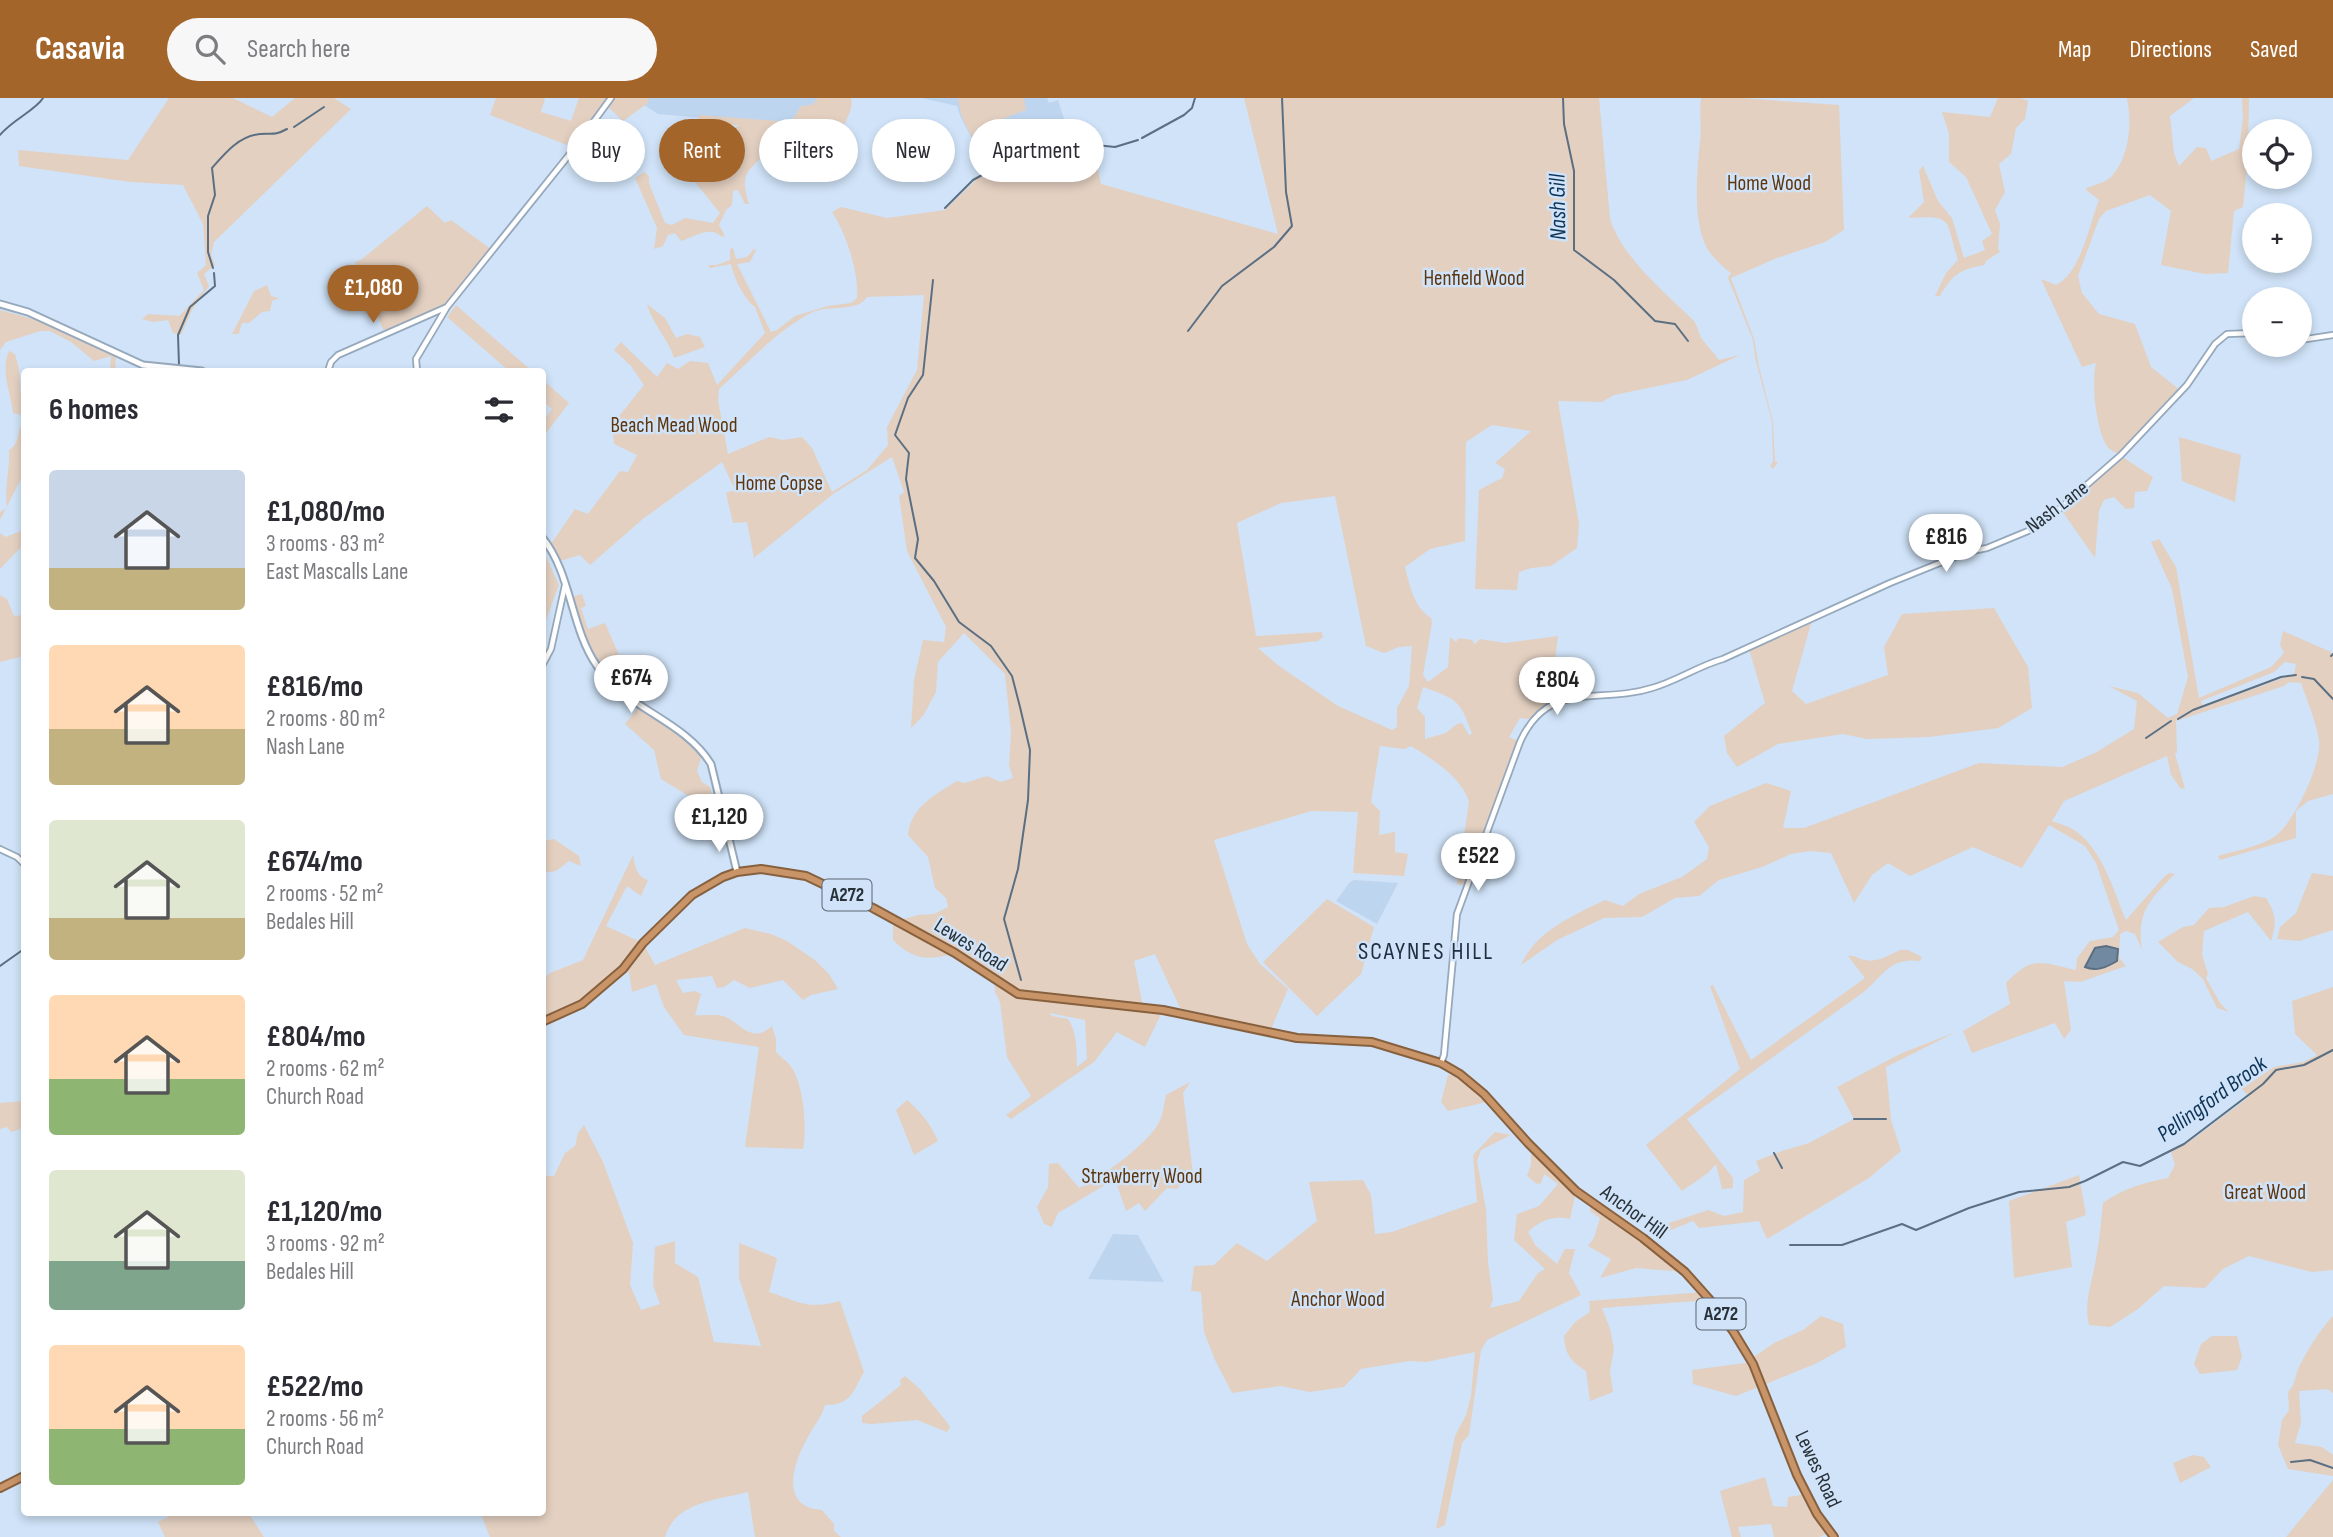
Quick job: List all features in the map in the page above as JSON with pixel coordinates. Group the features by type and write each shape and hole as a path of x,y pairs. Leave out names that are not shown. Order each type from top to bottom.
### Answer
{"highway":[{"name":"Lewes Road","path":"546,1019 582,1004 623,969 650,935 692,895 709,883 737,872 761,869 806,876 955,953 1018,994 1163,1010 1297,1038 1373,1042 1441,1063"},
{"name":"Anchor Hill","path":"1441,1063 1484,1094 1576,1191 1643,1238 1685,1272 1733,1331 1753,1364 1774,1414"},
{"name":"Lewes Road","path":"1774,1414 1797,1475 1817,1514 1834,1537"},
{"path":"0,1488 21,1478"}],"main road":[{"path":"0,304 28,312 143,365 172,368"},
{"path":"546,544 558,564 580,632 597,667 627,697 671,724 703,752 711,764 737,872"}],"street":[{"path":"417,368 416,359 447,307 573,150 611,98"},
{"path":"329,368 338,355 447,307"},
{"name":"Nash Lane","path":"1441,1063 1444,1055 1457,914 1517,750 1527,727 1540,712 1554,704 1575,698 1652,688 1723,659 1890,583 1966,552 1987,548 2028,531 2050,517 2121,455 2188,385 2215,344 2227,334 2242,333"},
{"path":"2312,338 2333,335"},
{"path":"546,658 551,649 565,585"},
{"path":"0,849 21,861"}],"shaded area":[{"path":"646,98 851,98 817,119 759,119 759,123 745,122 745,119 658,114 644,105"},
{"path":"922,98 1047,98 1049,103 1058,100 1064,119 969,119 969,133 957,106"},
{"path":"1354,880 1398,883 1377,924 1336,901"},
{"path":"2106,946 2118,949 2117,961 2101,968 2085,967 2095,948"},
{"path":"1113,1234 1138,1235 1164,1282 1088,1279"}],"green space":[{"path":"169,98 233,98 272,117 295,98 334,98 351,109 214,242 211,255 215,265 204,274 209,286 192,310 181,335 173,333 168,320 153,322 142,319 148,314 179,316 204,290 197,273 206,265 203,224 183,185 130,182 19,166 18,150 128,160"},
{"path":"496,98 545,98 541,112 567,120 567,145 490,115"},
{"path":"579,98 608,98 593,119 572,119"},
{"path":"614,98 649,98 648,103 626,119 621,119 608,107"},
{"path":"818,98 851,98 847,119 793,119 801,106 812,105"},
{"path":"958,98 1024,98 1026,110 1002,119 969,119 969,131"},
{"name":"Henfield Wood","path":"1244,98 1599,98 1610,219 1616,233 1634,261 1695,322 1702,339 1719,360 1740,355 1687,380 1614,395 1602,402 1558,401 1579,524 1577,548 1551,566 1519,572 1517,590 1475,589 1479,490 1502,478 1505,469 1495,463 1531,431 1492,425 1466,442 1465,541 1430,549 1405,567 1416,602 1431,618 1432,623 1423,675 1428,682 1448,667 1450,637 1456,642 1459,638 1472,640 1475,644 1480,639 1505,643 1558,636 1552,685 1584,686 1585,692 1558,699 1528,719 1520,718 1509,737 1520,742 1469,882 1457,884 1469,802 1460,785 1445,770 1411,746 1405,749 1380,746 1371,802 1380,811 1379,835 1395,832 1395,852 1408,854 1404,876 1353,873 1358,812 1311,811 1214,840 1247,944 1260,964 1288,989 1271,1029 1180,1008 1155,954 1134,961 1143,1007 1163,1010 1145,1047 1117,1032 1094,1062 1011,1119 1006,1115 1031,1096 1007,1057 1000,1002 995,992 994,980 955,953 922,957 907,952 893,940 893,925 897,921 934,914 948,907 946,898 935,888 928,857 908,835 919,809 957,781 965,783 987,776 1001,782 1013,778 1009,765 1011,732 1005,674 964,633 938,662 936,692 923,716 911,728 914,680 923,640 944,642 946,627 907,551 899,496 904,492 892,457 833,494 754,558 747,522 733,523 726,493 735,490 722,462 644,518 590,565 580,555 560,561 551,544 575,509 588,514 620,471 628,472 637,455 614,444 612,425 644,385 631,366 614,350 621,342 657,377 667,363 678,369 690,361 708,363 717,385 765,333 755,307 747,299 734,276 731,264 710,268 708,265 730,260 730,249 733,248 736,259 747,257 756,250 750,262 737,264 771,332 795,316 828,306 851,303 857,298 856,277 850,253 832,212 841,207 887,218 945,210 974,182 1101,184 1278,234","holes":["924,295 917,370 887,427 888,445 867,470 832,492 812,448 802,437 783,440 769,437 728,454 718,400 719,389 774,338 798,320 818,310 849,307 867,297","1335,496 1366,646 1384,653 1399,647 1412,646 1409,686 1397,708 1397,727 1392,730 1338,706 1279,666 1258,648 1318,641 1323,637 1322,632 1256,636 1237,523 1281,503","1423,687 1443,694 1455,702 1464,714 1472,734 1469,735 1462,723 1446,733 1425,739 1425,717 1417,708","1049,1013 1085,1020 1087,1059 1077,1067 1076,1042 1068,1019"]},
{"name":"Home Wood","path":"1701,98 1839,105 1844,230 1825,242 1777,258 1731,278 1754,339 1773,422 1775,462 1778,462 1773,469 1770,466 1773,462 1772,422 1755,357 1753,340 1728,278 1731,273 1708,250 1700,226 1697,182"},
{"path":"1998,98 2021,98 2028,101 2025,119 2016,128 2011,154 1999,164 2005,192 1995,210 2000,224 2000,252 1984,265 1958,274 1940,296 1935,296 1946,273 1958,260 1949,227 1945,222 1933,217 1908,218 1924,202 1919,171 1923,166 1938,201 1952,218 1964,258 1985,250 1982,241 1992,234 1966,177 1949,162 1949,134 1942,112 1990,117"},
{"path":"2127,98 2194,98 2170,116 2174,153 2179,166 2197,147 2206,148 2211,161 2239,149 2242,126 2242,189 2245,189 2242,207 2234,211 2228,273 2205,274 2161,265 2171,211 2150,195 2106,211 2099,219 2078,276 2082,293 2099,314 2135,324 2151,367 2181,391 2121,456 2153,477 2147,491 2135,492 2134,508 2126,509 2114,497 2104,500 2099,511 2095,558 2062,511 2120,455 2108,447 2103,439 2097,418 2094,393 2096,363 2082,367 2041,279 2056,285 2072,270 2099,200 2085,189 2111,177 2117,169 2126,150 2129,118"},
{"path":"2242,98 2249,98 2249,119 2243,119"},
{"path":"698,115 759,120 759,159 745,179 745,119 699,119"},
{"path":"645,173 649,176 649,183 665,223 672,225 685,218 713,223 720,213 695,182 745,182 749,204 745,204 738,190 733,191 732,205 726,210 719,225 725,236 707,232 681,241 675,233 668,235 663,246 654,249 657,228 637,182 645,182"},
{"path":"427,206 445,223 451,220 492,250 447,307 385,334 355,262"},
{"path":"267,285 271,296 279,298 272,301 270,311 262,312 249,323 242,323 239,334 232,334 254,291"},
{"path":"647,304 665,318 676,338 687,334 700,337 705,347 674,358"},
{"path":"456,305 529,368 506,368 447,317"},
{"path":"0,310 48,323 116,356 115,368 110,368 111,356 94,361 71,342 50,331 40,331 6,342 0,350"},
{"path":"9,351 15,354 19,369 21,415 13,413 6,374"},
{"path":"546,383 569,403 546,433 546,417 552,409 546,404"},
{"path":"21,426 21,479 7,507 9,450 16,442"},
{"path":"2179,437 2241,455 2235,502 2182,481"},
{"path":"21,531 21,547 0,569 0,533 5,537"},
{"path":"2159,539 2176,567 2199,698 2271,667 2284,653 2280,645 2283,631 2331,652 2333,794 2308,801 2296,811 2296,838 2220,860 2218,856 2259,844 2279,833 2293,815 2312,775 2319,750 2318,733 2301,683 2289,682 2284,686 2176,721 2175,754 2185,788 2181,789 2171,775 2167,756 2064,801 2052,821 2075,830 2094,850 2107,873 2126,920 2163,878 2169,873 2175,874 2158,891 2143,916 2142,950 2135,934 2126,931 2120,934 2119,958 2126,966 2080,982 2064,981 2071,1030 2064,1039 2055,1023 1972,1053 1963,1031 2010,1004 2006,983 2023,968 2031,964 2046,963 2076,970 2077,958 2090,941 2113,937 2119,930 2096,863 2085,846 2049,825 2022,868 1973,847 1910,876 1888,863 1872,875 1854,903 1831,853 1810,851 1791,854 1762,867 1719,880 1699,896 1675,898 1642,917 1604,918 1557,940 1521,965 1546,933 1569,918 1605,900 1623,906 1639,894 1682,877 1707,859 1709,847 1694,822 1710,806 1766,783 1791,791 1783,828 1804,828 1979,763 2062,767 2095,753 2134,729 2137,701 2109,686 2138,693 2168,718 2177,714 2188,677 2172,589 2151,542","holes":["2285,662 2296,664 2294,674 2203,707 2201,701 2274,672"]},
{"path":"546,557 559,585 546,620"},
{"path":"582,594 586,606 581,608 588,629 605,623 619,655 597,667 569,598"},
{"path":"0,595 7,599 14,616 21,615 21,657 0,662"},
{"path":"1994,608 2028,667 2032,708 1998,728 1929,737 1867,739 1843,734 1778,744 1737,767 1727,753 1724,736 1765,703 1749,649 1812,620 1792,691 1806,704 1888,675 1884,647 1902,614"},
{"path":"640,705 703,752 697,771 702,782 710,787 715,807 696,816 692,798 661,779 654,750 625,724"},
{"path":"554,839 579,856 581,866 569,861 556,871 546,873 546,840"},
{"path":"633,855 635,867 648,880 641,896 627,886 606,926 643,943 655,965 745,928 787,941 816,961 829,974 838,989 811,995 803,1000 783,980 750,988 734,980 717,988 712,976 676,980 683,993 695,991 701,994 695,1015 723,1016 751,1033 764,1031 772,1026 776,1052 792,1068 802,1096 803,1149 745,1147 759,1047 684,1035 664,1007 656,984 632,992 629,972 623,969 581,1004 546,1021 546,976 583,960"},
{"path":"2312,873 2333,876 2333,930 2299,941 2277,939 2280,927 2296,913"},
{"path":"2254,896 2266,898 2272,909 2275,924 2271,941 2248,912 2204,931 2202,954 2208,974 2206,978 2220,1003 2229,1012 2217,1008 2203,979 2178,962 2158,942 2183,927 2194,925 2209,908 2224,907"},
{"path":"1327,899 1374,927 1361,974 1317,1016 1263,962"},
{"path":"1900,950 1908,950 1922,957 1920,961 1902,961 1889,968 1865,991 1687,1119 1733,1178 1733,1188 1722,1189 1716,1164 1682,1191 1646,1145 1740,1069 1710,986 1713,985 1751,1060 1865,978 1848,956 1874,960"},
{"name":"Great Wood","path":"2333,987 2333,1270 2312,1272 2249,1256 2223,1269 2205,1288 2164,1286 2138,1309 2110,1327 2089,1325 2088,1298 2103,1203 2134,1187 2168,1178 2175,1165 2171,1152 2189,1142 2249,1097 2242,1089 2274,1067 2303,1062 2317,1055 2295,1034 2292,1001"},
{"path":"1956,1032 1886,1067 1891,1120 1901,1151 1869,1178 1767,1239 1759,1221 1699,1228 1693,1221 1656,1236 1654,1234 1669,1223 1708,1210 1724,1216 1743,1212 1744,1180 1760,1171 1756,1161 1809,1143 1854,1119 1837,1087 1902,1053"},
{"path":"1448,1075 1457,1076 1487,1102 1448,1111 1441,1102"},
{"name":"Strawberry Wood","path":"1190,1082 1183,1093 1193,1174 1177,1179 1181,1185 1177,1189 1167,1188 1145,1211 1139,1203 1126,1211 1115,1179 1058,1213 1052,1227 1044,1224 1037,1207 1048,1187 1049,1164 1058,1163 1079,1188 1088,1183 1142,1143 1159,1122 1166,1095"},
{"path":"907,1100 925,1118 938,1141 914,1155 896,1110"},
{"path":"21,1101 21,1129 11,1132 7,1127 0,1129 0,1103"},
{"path":"584,1125 603,1162 633,1243 630,1285 641,1310 660,1304 653,1285 655,1247 675,1241 675,1263 698,1277 714,1342 761,1346 739,1278 739,1243 777,1258 769,1292 811,1305 840,1301 864,1372 846,1400 825,1405 797,1461 793,1484 800,1502 822,1510 834,1524 834,1531 841,1537 755,1537 748,1492 687,1509 670,1525 665,1537 490,1537 482,1516 546,1516 546,1175 554,1176 565,1153 575,1146 578,1133"},
{"name":"Anchor Wood","path":"1495,1132 1511,1135 1481,1150 1477,1161 1486,1209 1488,1262 1493,1299 1490,1308 1519,1301 1538,1273 1545,1269 1514,1240 1517,1214 1539,1206 1558,1184 1544,1174 1541,1183 1537,1184 1527,1176 1531,1165 1531,1148 1576,1191 1570,1219 1548,1220 1537,1224 1528,1232 1536,1246 1557,1264 1565,1249 1575,1249 1569,1273 1581,1295 1487,1340 1481,1350 1469,1435 1462,1443 1445,1525 1436,1529 1455,1436 1466,1415 1471,1396 1475,1352 1426,1362 1409,1361 1361,1369 1344,1387 1310,1392 1281,1386 1232,1393 1204,1332 1201,1292 1191,1291 1194,1266 1214,1265 1237,1243 1267,1261 1317,1221 1309,1182 1363,1180 1371,1195 1375,1234 1392,1232 1477,1202 1473,1155"},
{"path":"2079,1175 2086,1215 2066,1222 2072,1267 2014,1278 2009,1201"},
{"path":"1590,1203 1685,1272 1636,1268 1600,1278 1611,1259 1588,1246 1594,1238 1600,1218 1590,1211"},
{"path":"1703,1292 1710,1300 1602,1308 1614,1349 1610,1371 1613,1392 1590,1401 1586,1371 1569,1356 1564,1336 1575,1322 1590,1312 1589,1301"},
{"path":"1821,1316 1843,1324 1846,1347 1815,1364 1736,1396 1693,1384 1692,1370 1745,1363 1774,1343 1803,1330"},
{"path":"2333,1316 2333,1393 2328,1389 2299,1391 2301,1423 2295,1443 2322,1447 2333,1455 2333,1476 2288,1469 2278,1445 2282,1420 2289,1410 2288,1392 2310,1347"},
{"path":"2212,1336 2237,1336 2242,1357 2237,1370 2200,1374 2194,1364 2201,1344"},
{"path":"905,1376 920,1389 946,1421 950,1427 947,1432 917,1420 862,1423 862,1416 901,1385 900,1380"},
{"path":"2193,1455 2204,1457 2211,1467 2180,1483 2173,1463"},
{"path":"1765,1477 1773,1506 1787,1507 1788,1497 1807,1494 1830,1533 1819,1537 1774,1537 1771,1524 1738,1527 1741,1537 1732,1537 1720,1491"},
{"path":"2333,1480 2333,1537 2286,1537"},
{"path":"170,1516 251,1516 264,1537 165,1537 158,1522"}],"waterway":[{"path":"0,135 43,98"},
{"path":"1142,138 1184,115 1192,108 1195,98"},
{"path":"1188,331 1222,286 1274,247 1292,226 1286,192 1282,98"},
{"name":"Nash Gill","path":"1563,98 1564,124 1574,171 1574,250 1614,280 1655,321 1675,324 1688,341"},
{"path":"294,127 324,107"},
{"path":"213,268 208,252 208,216 215,195 212,168 233,146 245,138 287,129"},
{"path":"945,208 973,180 984,174 1002,181 1056,151 1096,145 1115,147 1138,140"},
{"path":"179,365 178,335 190,307 215,286 214,273"},
{"path":"933,280 923,375 908,398 895,435 909,453 906,479 918,539 915,558 934,581 959,622 991,646 1012,676 1030,750 1028,800 1018,869 1004,919 1021,980"},
{"path":"2178,719 2193,710 2281,677 2296,675"},
{"path":"2302,677 2314,679 2333,699"},
{"path":"2146,738 2171,721"},
{"path":"0,966 21,951"},
{"name":"Pellingford Brook","path":"1790,1245 1842,1245 1902,1224 1916,1230 1969,1208 2019,1192 2069,1187 2123,1162 2140,1166 2184,1144 2263,1084 2276,1070 2304,1065 2333,1050"},
{"path":"1854,1119 1886,1119"},
{"path":"1774,1153 1782,1168"},
{"path":"2291,1462 2310,1460 2333,1468"}],"district":[{"name":"SCAYNES HILL","path":"1426,951"}],"park label":[{"name":"Beach Mead Wood","path":"674,425"},
{"name":"Home Copse","path":"779,483"}]}
